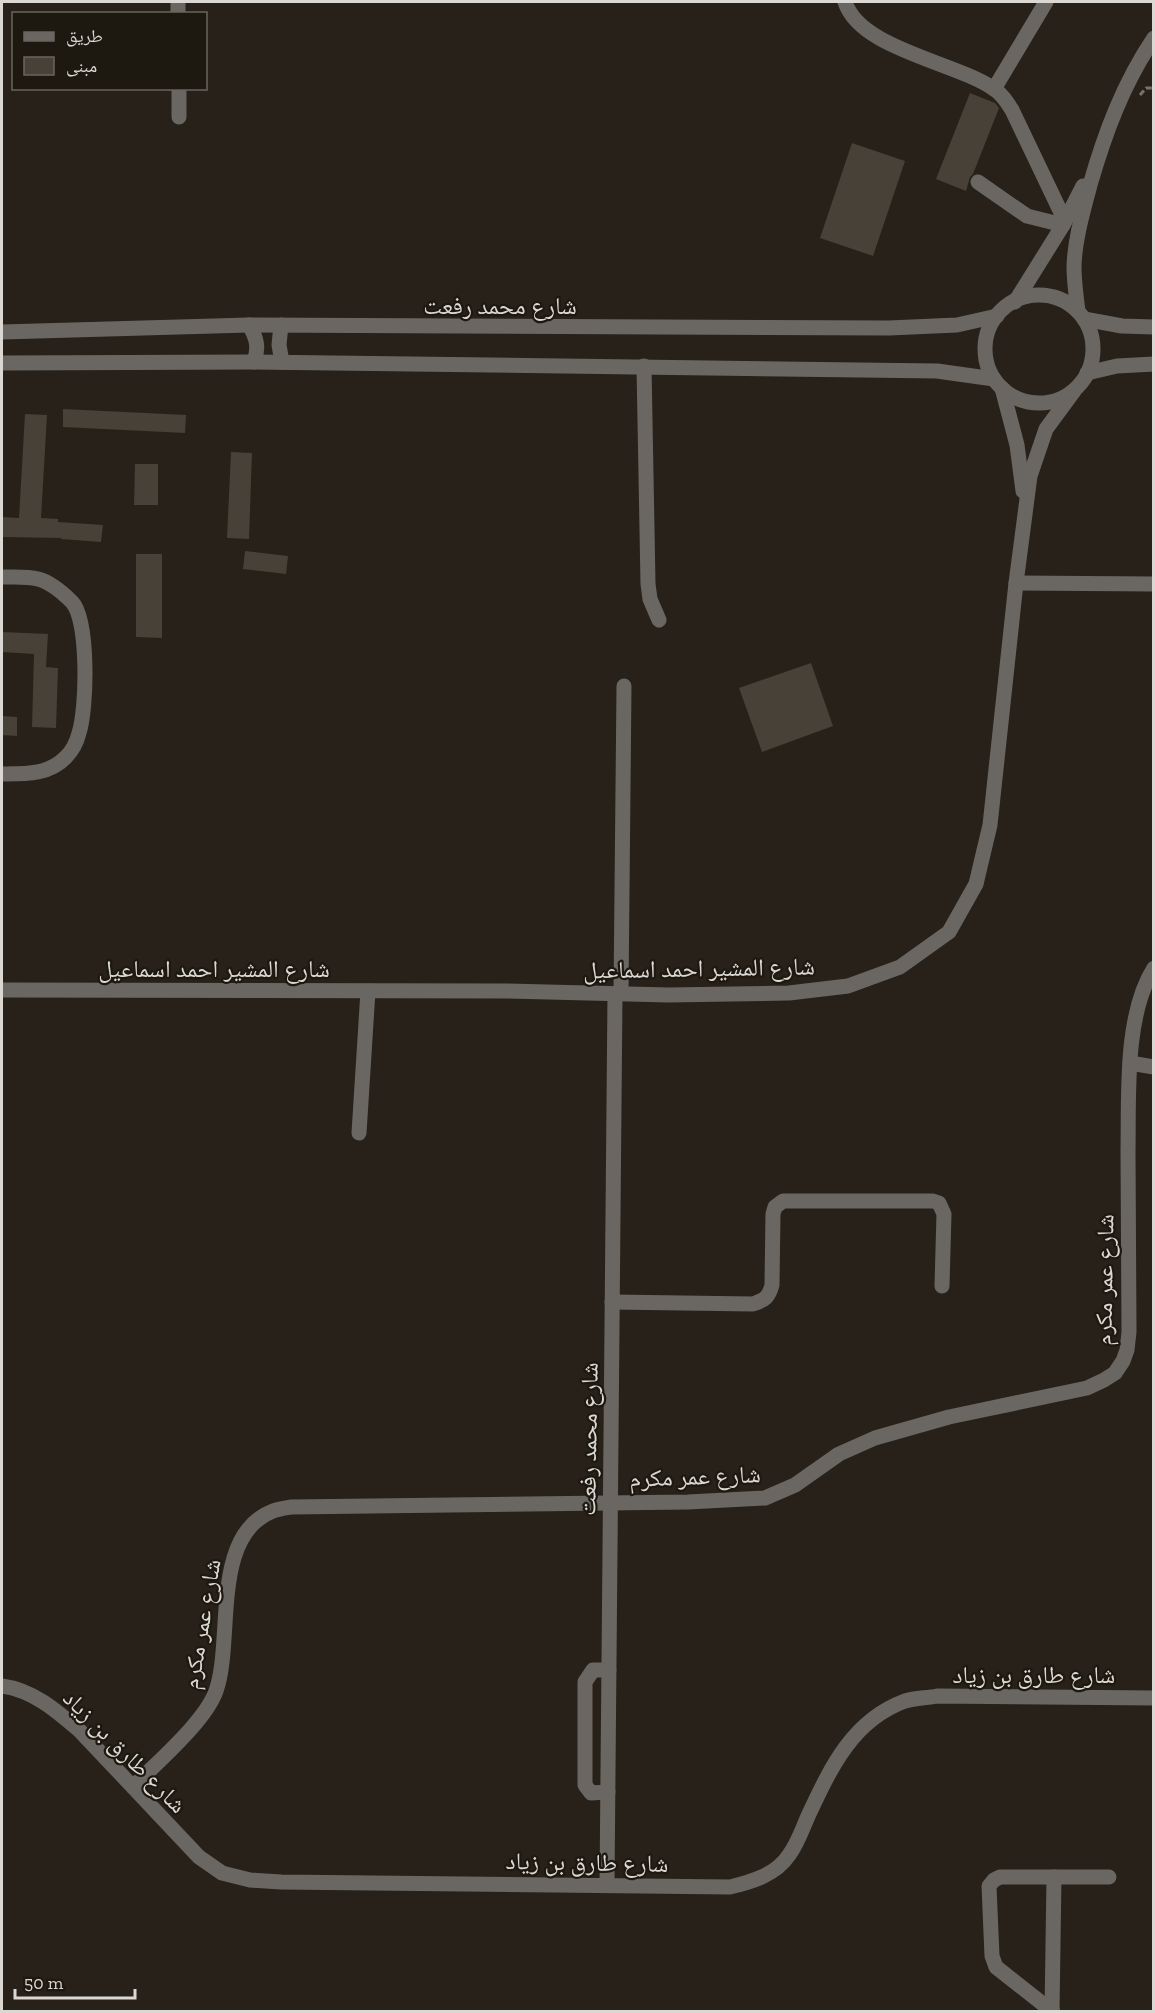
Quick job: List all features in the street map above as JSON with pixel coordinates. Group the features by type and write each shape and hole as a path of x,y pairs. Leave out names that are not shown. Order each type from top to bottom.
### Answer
{"street":[{"path":"845,2 848,10 861,26 881,39 979,81 1005,98 1064,223"},
{"path":"994,89 1046,2"},
{"path":"1100,151 1077,237 1074,268 1081,315 1092,340 1091,363 1074,391 1054,401 1042,403 1020,400 998,384 989,369 987,336 997,316 1015,302 1064,223 1100,151 1123,91 1154,38"},
{"path":"179,90 179,117"},
{"path":"978,182 1027,216 1064,223"},
{"path":"1015,302 1036,296 1047,296 1068,304 1081,315 1122,326 1154,327"},
{"name":"شارع محمد رفعت","path":"2,332 249,325 889,328 957,325 997,316"},
{"path":"249,325 257,343 254,362"},
{"path":"281,326 279,345 282,362"},
{"path":"2,363 282,362 937,370 998,384"},
{"path":"1087,373 1117,366 1154,364"},
{"path":"644,366 648,584 650,599 659,620"},
{"name":"شارع المشير احمد اسماعيل","path":"998,384 1017,445 1025,509"},
{"name":"شارع المشير احمد اسماعيل","path":"2,990 506,991 668,995 789,993 848,986 900,968 949,932 976,884 990,825 1016,582 1030,476 1043,437 1055,415 1074,391"},
{"path":"2,577 39,579 74,604 82,624 85,663 80,732 66,757 56,765 34,774 2,774"},
{"path":"1016,582 1154,584"},
{"name":"شارع محمد رفعت","path":"607,1884 612,1302 624,686"},
{"name":"شارع عمر مكرم","path":"133,1787 202,1716 212,1701 219,1679 231,1567 239,1544 250,1528 272,1511 291,1507 610,1501 688,1502 765,1498 795,1485 839,1454 875,1438 949,1417 1087,1388 1114,1373 1124,1361 1129,1332 1130,1063 1135,1019 1141,994 1154,968"},
{"path":"359,1133 368,991"},
{"path":"1130,1063 1154,1067"},
{"path":"612,1302 753,1304 763,1301 769,1296 772,1285 773,1214 775,1207 783,1201 933,1201 939,1203 944,1214 942,1286"},
{"path":"608,1792 591,1793 585,1785 585,1682 593,1670 609,1670"},
{"name":"شارع طارق بن زياد","path":"2,1686 26,1692 41,1700 80,1731 198,1857 222,1873 250,1880 281,1882 730,1887 752,1882 776,1869 789,1856 832,1766 854,1735 877,1716 906,1701 937,1696 1154,1698"},
{"path":"1053,2011 996,1967 992,1956 989,1886 1000,1877 1109,1877"},
{"path":"1053,2011 1054,1877"}],"building":[{"path":"970,93 995,103 999,108 966,191 936,179"},
{"path":"852,143 905,161 873,256 820,238"},
{"path":"63,409 186,415 185,433 63,427"},
{"path":"25,414 47,415 41,518 58,519 58,522 103,525 101,542 61,538 2,537 2,517 19,518"},
{"path":"231,452 252,453 249,539 227,538"},
{"path":"135,464 158,464 158,505 134,505"},
{"path":"245,551 288,556 286,574 243,569"},
{"path":"136,554 162,554 162,638 136,637"},
{"path":"2,632 48,634 46,667 58,668 56,728 32,727 34,654 2,652"},
{"path":"811,663 833,726 762,752 739,688"},
{"path":"2,716 17,717 17,736 2,735"}]}
